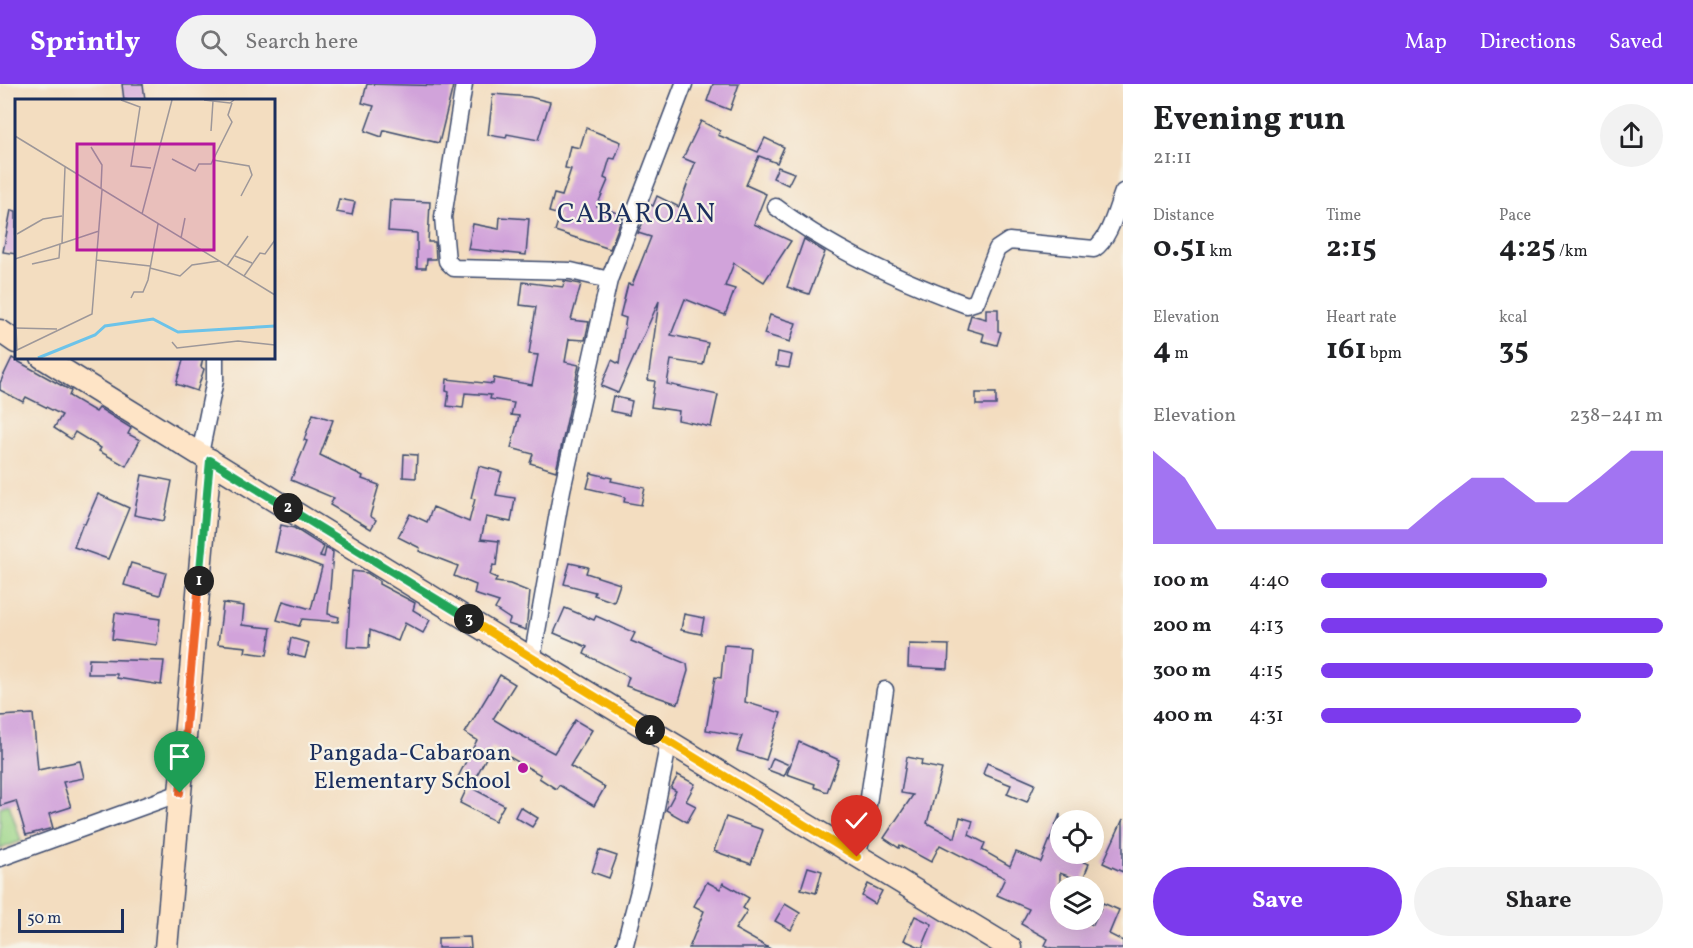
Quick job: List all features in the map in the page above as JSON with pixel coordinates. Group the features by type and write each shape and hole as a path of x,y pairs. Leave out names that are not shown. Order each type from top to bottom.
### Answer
{"main road":[{"path":"0,331 15,341"},
{"path":"44,358 532,659 1010,948"},
{"path":"166,948 205,457"}],"street":[{"path":"464,84 443,217 447,261 454,267 571,271 609,280"},
{"path":"532,659 562,490 609,280 684,84"},
{"path":"776,207 807,231 863,260 968,305 976,302 997,249 1003,243 1009,241 1094,249 1100,245 1119,214 1123,192"},
{"path":"205,457 215,380 215,358"},
{"path":"857,857 867,814 885,690"},
{"path":"624,948 641,883 669,741"},
{"path":"0,858 180,793"}],"green space":[{"path":"9,804 21,841 0,849 0,807"}],"building":[{"path":"122,84 143,84 145,99 124,99"},
{"path":"367,84 453,86 439,143 384,130 382,137 365,131 374,106 362,103"},
{"path":"713,84 739,84 730,110 707,101"},
{"path":"493,94 530,97 550,102 538,140 507,134 506,138 488,135"},
{"path":"701,121 720,131 718,135 758,152 765,138 784,147 777,163 759,156 746,185 766,194 754,224 791,241 764,282 734,263 725,286 735,289 725,315 685,299 671,335 708,343 703,365 671,360 667,384 718,395 711,427 678,420 679,411 651,407 655,381 648,380 659,301 618,393 601,386 612,360 619,364 626,318 620,316 628,284 632,285 651,237 638,233 657,196 679,207 695,163 683,158"},
{"path":"586,128 621,142 615,159 610,158 604,178 608,180 597,206 623,215 610,249 555,231 560,215 549,212 554,194 562,196 571,169 565,168 570,146 580,148"},
{"path":"778,167 794,173 788,185 773,178"},
{"path":"339,199 355,202 352,215 336,212"},
{"path":"390,200 430,202 428,242 435,242 436,259 427,259 426,268 417,268 417,233 388,231"},
{"path":"11,210 15,211 15,254 3,252"},
{"path":"500,217 529,219 526,255 468,249 473,224 499,229"},
{"path":"804,239 825,252 809,294 787,287"},
{"path":"564,281 581,284 571,320 589,322 585,340 569,339 565,362 579,365 556,471 530,463 533,454 511,448 519,416 511,415 514,403 490,399 491,395 465,393 463,408 447,406 449,392 446,391 447,379 493,384 494,378 532,385 538,355 529,354 536,307 520,305 523,282 563,287"},
{"path":"986,309 998,309 998,331 1001,332 997,345 982,341 984,334 967,329 971,315 986,319"},
{"path":"770,315 796,323 790,342 764,334"},
{"path":"778,352 792,355 789,368 776,366"},
{"path":"12,358 71,391 69,396 96,412 99,408 131,428 128,434 140,440 126,466 99,451 101,448 75,432 71,439 54,428 62,415 26,397 23,402 0,390 0,383"},
{"path":"184,358 203,358 201,367 204,369 197,391 176,384"},
{"path":"976,393 996,393 996,405 976,405"},
{"path":"613,396 632,401 629,415 610,411"},
{"path":"313,414 333,420 320,455 363,476 362,479 379,485 370,516 376,520 371,529 330,505 334,498 291,480 307,441 304,440"},
{"path":"404,454 417,455 416,478 403,477"},
{"path":"479,466 502,472 496,495 515,498 511,522 486,517 481,539 499,541 496,566 493,565 490,575 497,578 495,582 510,584 530,592 526,630 508,624 510,619 495,609 499,602 474,594 476,585 454,576 458,566 419,551 420,548 398,537 410,514 427,522 433,507 469,522 475,499 471,498"},
{"path":"591,473 612,478 611,481 645,488 641,505 624,502 625,497 587,488"},
{"path":"142,475 172,481 164,521 134,515"},
{"path":"98,494 129,508 108,559 74,547"},
{"path":"281,525 294,528 324,547 320,556 324,557 326,548 333,552 328,614 339,617 338,622 302,619 299,626 277,620 283,601 311,609 322,567 275,552"},
{"path":"131,563 166,573 160,595 124,585"},
{"path":"570,563 588,567 586,573 620,584 614,602 594,595 595,592 564,584"},
{"path":"352,571 367,573 379,581 379,584 415,603 413,610 430,620 423,633 405,623 398,641 370,630 369,648 347,647"},
{"path":"223,603 244,606 242,625 271,628 267,655 245,652 246,647 218,644"},
{"path":"565,608 594,620 596,616 635,633 631,641 687,664 688,671 678,704 626,686 629,677 584,654 587,647 554,633"},
{"path":"115,613 160,619 157,645 112,639"},
{"path":"684,614 704,618 701,634 681,630"},
{"path":"291,638 309,643 305,658 288,654"},
{"path":"909,644 949,645 948,669 908,667"},
{"path":"724,645 750,647 745,702 781,713 766,760 737,751 742,736 706,730 715,677 721,678"},
{"path":"89,659 164,661 161,685 117,678 117,674 88,674"},
{"path":"500,675 515,684 493,719 513,731 554,753 575,720 592,730 570,766 605,787 594,806 559,785 556,789 539,778 541,775 492,747 472,784 458,777 477,740 465,733"},
{"path":"33,714 38,770 80,761 84,778 63,782 71,807 49,814 53,828 26,835 16,801 0,806 0,716"},
{"path":"799,742 839,760 827,792 814,787 815,784 787,774"},
{"path":"907,757 922,760 921,765 942,769 927,823 955,838 960,817 973,821 969,835 985,843 982,850 1010,866 1016,852 1041,862 1050,839 1050,864 1089,864 1084,876 1068,876 1060,873 1060,876 1050,876 1050,930 1104,930 1104,903 1119,910 1109,934 1123,941 1123,948 1052,948 1045,945 1048,939 1021,924 1029,909 997,895 1005,878 940,845 931,862 900,845 899,848 884,838 913,795 901,793"},
{"path":"773,758 789,765 784,776 768,770"},
{"path":"987,763 1035,784 1027,802 1007,794 1011,785 983,774"},
{"path":"678,775 695,784 686,801 696,806 687,822 666,810 676,791 671,788"},
{"path":"468,786 504,805 495,821 460,803"},
{"path":"520,807 538,818 532,827 515,817"},
{"path":"726,817 763,830 751,864 714,851"},
{"path":"1123,819 1123,872 1104,863"},
{"path":"599,850 617,856 609,878 592,872"},
{"path":"808,867 822,871 816,893 801,889"},
{"path":"707,882 720,889 723,883 749,898 743,908 747,911 735,929 769,948 689,948 704,911 694,906"},
{"path":"868,884 882,891 875,904 862,896"},
{"path":"785,904 800,913 791,930 775,921"},
{"path":"915,916 932,924 922,948 904,940"},
{"path":"470,937 471,948 438,948 438,938"}],"place":[{"name":"Pangada-Cabaroan Elementary School","path":"523,768"}],"district":[{"name":"CABAROAN","path":"637,215"}],"route":[{"path":"180,793 210,460 857,857"}]}
